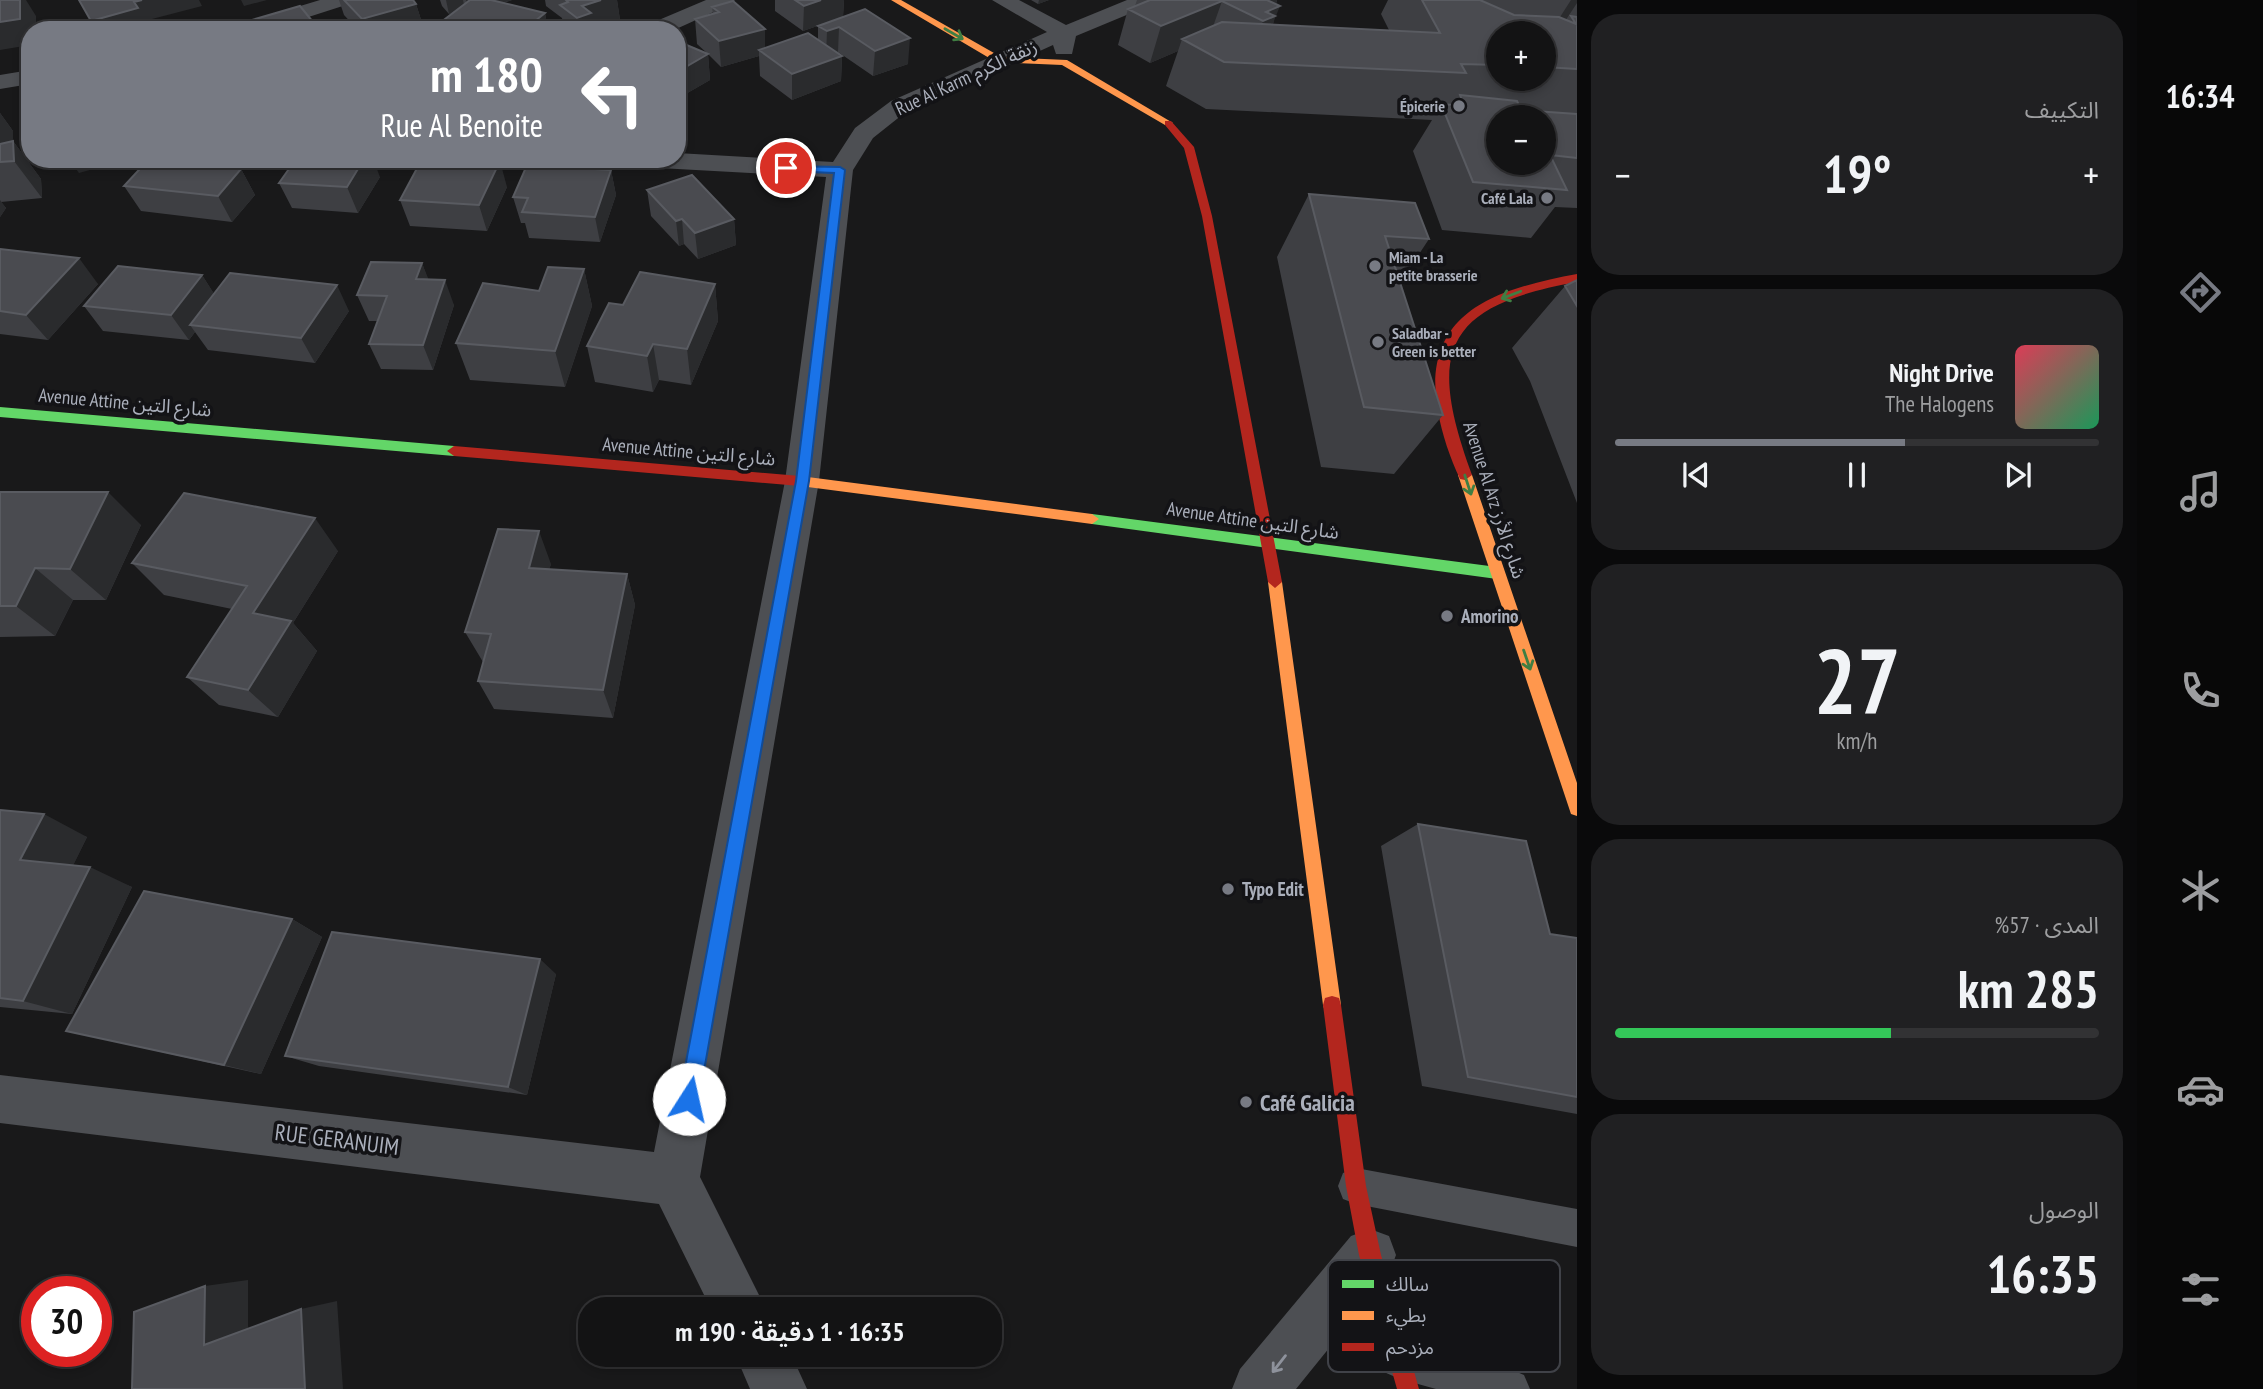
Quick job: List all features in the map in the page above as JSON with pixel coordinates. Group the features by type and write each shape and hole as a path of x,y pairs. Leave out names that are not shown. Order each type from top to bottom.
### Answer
{"street":[{"path":"274,21 342,0"},
{"path":"676,21 724,0"},
{"path":"895,0 999,60"},
{"path":"1003,0 1064,48 1162,118 1180,133 1189,148 1207,216 1270,543 1356,1186 1371,1260"},
{"name":"Rue Al Karm زنقة الكرم","path":"674,1180 802,481 840,170 864,133 876,122 930,90 999,60 1064,48 1146,0"},
{"path":"0,82 21,78"},
{"path":"686,161 840,170"},
{"name":"Avenue Al Arz شارع الأرز","path":"1577,278 1515,293 1477,311 1450,341 1442,363 1445,416 1577,808"},
{"name":"Avenue Attine شارع التين","path":"0,412 802,481 1497,573"},
{"name":"RUE GERANUIM","path":"0,1099 674,1180"},
{"path":"674,1180 733,1297"},
{"path":"1366,1260 1370,1255"},
{"path":"1260,1389 1328,1304"},
{"path":"768,1367 779,1389"}],"lane":[{"path":"1356,1186 1577,1228"},
{"path":"1313,1321 1328,1330"},
{"path":"1404,1374 1510,1389"}],"building":[{"path":"0,0 20,0 20,19 0,22"},
{"path":"79,0 142,0 134,2 138,8 91,21"},
{"path":"344,0 413,0 416,4 362,19"},
{"path":"470,0 491,0 545,13 535,21 445,19"},
{"path":"566,0 601,0 582,6 591,13 577,18 560,5 568,2"},
{"path":"795,0 821,0 804,6"},
{"path":"1150,0 1267,0 1280,6 1266,12 1275,16 1263,21 1222,1 1161,26 1128,9"},
{"path":"1422,0 1480,0 1514,15 1559,17 1576,24 1571,16 1577,17 1577,69 1556,68 1556,21 1486,21 1486,65 1461,64 1466,73 1224,62 1182,39 1222,22 1440,33"},
{"path":"733,1 765,29 719,41 695,19 719,12 712,7"},
{"path":"300,6 312,21 248,21"},
{"path":"865,9 910,38 875,51 839,27 827,31 818,26"},
{"path":"808,33 842,56 792,74 759,50"},
{"path":"686,45 708,54 686,67"},
{"path":"1460,95 1517,101 1519,105 1486,105 1486,175 1556,175 1556,167 1567,190 1473,182 1441,104 1464,106"},
{"path":"1556,112 1577,114 1577,158 1556,156"},
{"path":"13,141 14,161 0,162 0,144"},
{"path":"141,168 241,169 218,196 124,186"},
{"path":"290,168 359,168 347,187 279,183"},
{"path":"417,168 497,168 479,205 400,200"},
{"path":"526,168 611,170 595,217 522,212 528,198 513,197"},
{"path":"692,175 734,219 695,233 682,219 676,221 647,190"},
{"path":"1309,194 1415,203 1429,239 1385,236 1443,415 1364,407"},
{"path":"0,249 79,258 26,315 0,311"},
{"path":"371,262 422,263 416,279 445,280 423,345 369,344 387,296 357,295"},
{"path":"118,266 202,275 171,315 84,306"},
{"path":"548,267 584,269 555,351 456,343 483,283 539,291"},
{"path":"640,272 715,284 687,349 653,344 647,356 587,346 609,303 623,305"},
{"path":"230,273 337,285 301,338 190,325"},
{"path":"1577,280 1577,306 1565,286"},
{"path":"0,492 108,492 70,569 35,568 16,606 0,606"},
{"path":"184,493 315,518 253,613 291,621 248,690 187,677 247,586 132,563"},
{"path":"498,529 539,531 529,568 627,574 603,690 478,681 491,634 465,632"},
{"path":"0,810 44,814 20,860 90,867 23,1001 0,998"},
{"path":"1418,824 1526,841 1550,934 1577,938 1577,1097 1468,1077"},
{"path":"144,891 292,919 224,1065 66,1031"},
{"path":"332,932 540,959 508,1087 285,1056"},
{"path":"205,1286 204,1345 301,1309 305,1389 132,1389 134,1312"}],"traffic: fast":[{"path":"0,412 454,451"},
{"path":"1092,519 1497,573"}],"traffic: slow":[{"path":"895,0 999,60 1064,62 1168,123"},
{"path":"1465,475 1577,808"},
{"path":"800,481 1092,519"},
{"path":"1275,582 1332,1005"}],"traffic: jam":[{"path":"1168,123 1189,147 1207,216 1275,582"},
{"path":"1465,475 1448,429 1442,395 1441,371 1448,344 1460,327 1475,313 1494,302 1536,286 1577,278"},
{"path":"454,451 800,481"},
{"path":"1332,1005 1356,1186 1371,1260"},
{"path":"1403,1372 1408,1389"}],"place":[{"name":"Épicerie","path":"1459,106"},
{"name":"Café Lala","path":"1547,198"},
{"name":"Miam - La petite brasserie","path":"1375,266"},
{"name":"Saladbar - Green is better","path":"1378,342"},
{"name":"Amorino","path":"1447,616"},
{"name":"Typo Edit","path":"1228,889"},
{"name":"Café Galicia","path":"1246,1102"}],"route":[{"path":"689,1099 802,481 840,170 786,168"}]}
